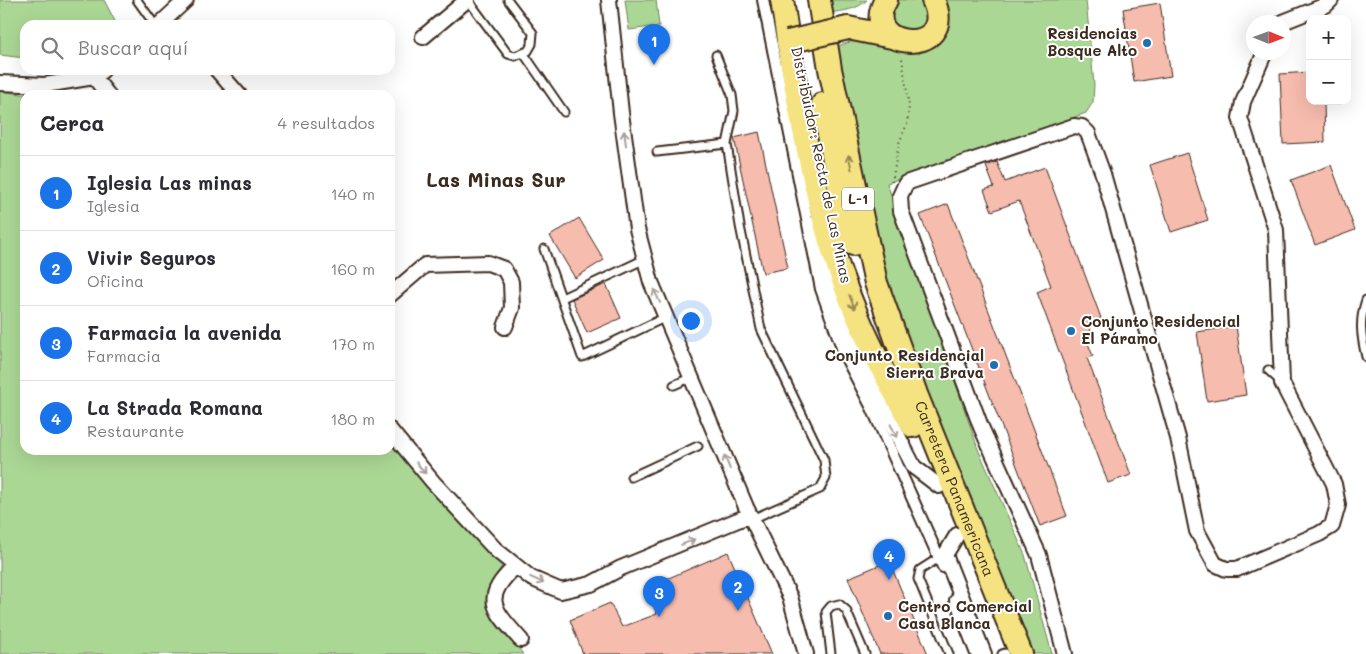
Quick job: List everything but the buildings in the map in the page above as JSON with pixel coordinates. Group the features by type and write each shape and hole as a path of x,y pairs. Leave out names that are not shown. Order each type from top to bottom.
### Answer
{"main road":[{"name":"L-1","path":"782,0 788,42 827,232 853,305 882,371 913,426"},
{"name":"Carretera Panamericana","path":"804,0 844,211 875,316 913,426 939,486 1004,654"},
{"name":"Carretera Panamericana","path":"819,0 830,69 876,283 916,394 1004,654"},
{"path":"848,28 916,42 931,33 938,17 933,0"},
{"path":"788,42 848,28 885,2"},
{"path":"885,2 882,22 896,39"}],"street":[{"path":"175,20 186,0"},
{"path":"423,36 467,0"},
{"path":"609,0 621,113 638,229 651,282 693,377 749,514 790,597 806,654"},
{"path":"763,0 822,289 846,356 872,408 942,565 976,654"},
{"name":"Distribuidor: Recta de Las Minas","path":"770,0 824,272 838,311 882,408 914,467 939,486"},
{"path":"1291,19 1326,5 1331,0"},
{"path":"1065,654 1038,555 981,428 901,211 900,196 906,183 1074,126 1082,127 1088,133 1103,174 1178,438 1197,531 1215,564 1226,569 1237,569 1319,534 1332,526 1338,506 1334,484 1282,383 1276,230 1240,118 1244,102 1262,60"},
{"path":"0,83 45,85 93,75"},
{"path":"98,75 106,90"},
{"path":"221,75 235,90"},
{"path":"395,291 425,265 488,263 504,269 511,282 512,308 505,327"},
{"path":"395,436 433,482 496,550 531,578 561,591 591,584 621,568 749,514"},
{"path":"957,535 945,555 1004,654"},
{"path":"516,566 503,578 494,595 495,608 521,640"}],"lane":[{"path":"137,0 151,20"},
{"path":"467,0 508,54 515,56 524,54 532,44 533,33 508,0"},
{"path":"524,54 564,112"},
{"path":"716,55 732,95 734,111 727,144 740,226 761,329 824,460 826,478 820,489 749,514"},
{"path":"657,152 727,144"},
{"path":"544,249 582,357 666,317"},
{"path":"562,298 645,259"},
{"path":"1366,300 1361,315 1361,335 1366,357"},
{"path":"1268,370 1282,383"},
{"path":"674,385 693,377"},
{"path":"631,477 698,446"},
{"path":"945,555 920,570 918,579 920,589 949,654"},
{"path":"831,654 826,612 831,606 839,604 846,610 865,654"}],"path":[{"path":"896,39 909,106 907,124 901,136 891,179 900,196"}],"green space":[{"path":"0,0 104,0 114,20 20,20 20,57 0,55"},
{"path":"625,0 656,0 659,26 629,30"},
{"path":"827,0 867,0 854,8 829,13"},
{"path":"895,0 920,0 927,17 921,29 896,31 889,8"},
{"path":"942,0 1086,0 1094,85 1093,102 1086,113 887,183 978,449 1025,555 1052,654 1030,654 974,525 877,262 847,110 838,46 865,37 898,48 921,52 940,27"},
{"path":"0,91 20,94 20,455 395,455 395,447 490,556 502,566 492,585 521,640 519,649 523,654 0,654"}],"place":[{"name":"Residencias Bosque Alto","path":"1147,43"},
{"name":"Iglesia Las minas","path":"654,65"},
{"name":"Conjunto Residencial El Páramo","path":"1071,331"},
{"name":"Conjunto Residencial Sierra Brava","path":"994,365"},
{"name":"La Strada Romana","path":"889,580"},
{"name":"Vivir Seguros","path":"738,611"},
{"name":"Centro Comercial Casa Blanca","path":"888,616"},
{"name":"Farmacia la avenida","path":"659,617"}],"district":[{"name":"Las Minas Sur","path":"496,180"}]}
